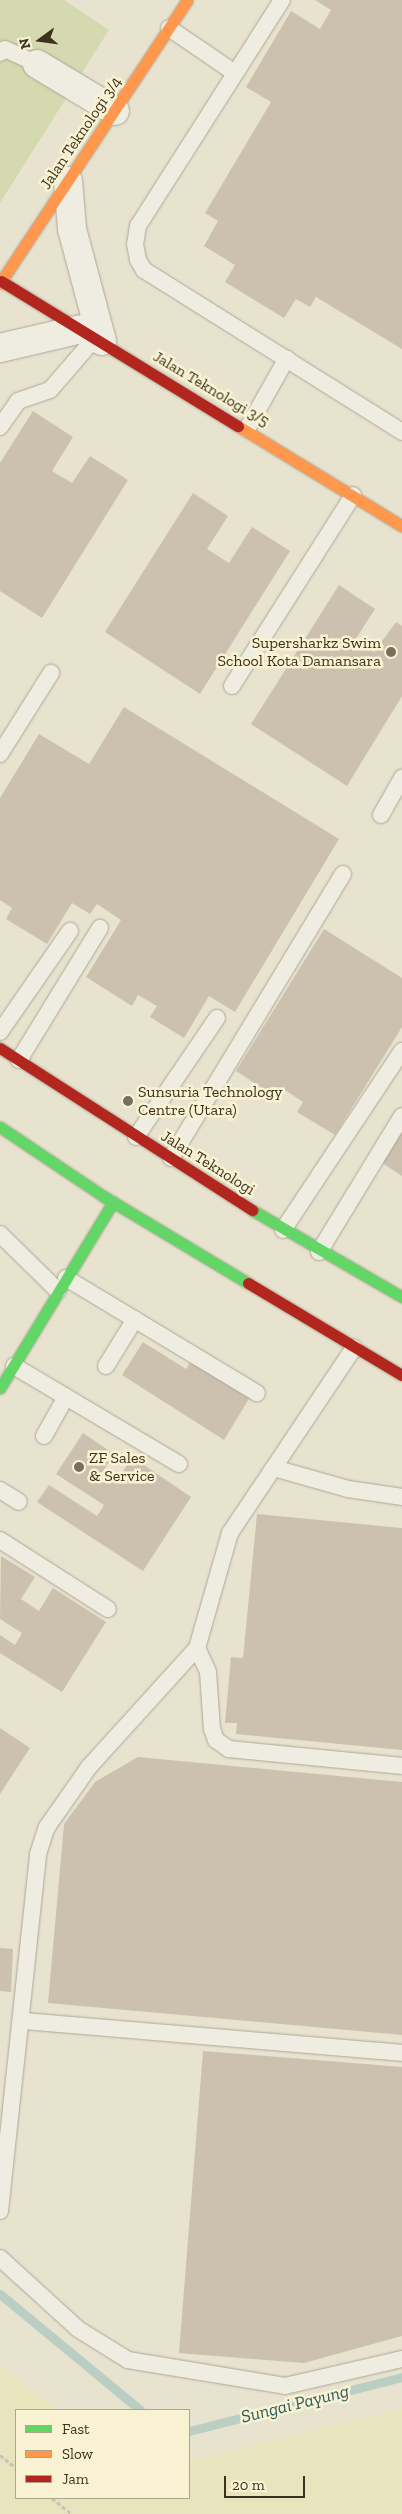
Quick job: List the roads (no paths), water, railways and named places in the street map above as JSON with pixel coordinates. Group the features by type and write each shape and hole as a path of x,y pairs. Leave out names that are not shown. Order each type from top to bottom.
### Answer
{"street":[{"name":"Jalan Teknologi 3/4","path":"0,282 187,0"},
{"path":"37,64 115,111"},
{"path":"0,348 93,336 77,254 68,181"},
{"name":"Jalan Teknologi 3/5","path":"0,282 93,336 402,526"},
{"name":"Jalan Teknologi","path":"0,1048 283,1230 319,1252 402,1297"},
{"path":"0,1127 113,1202 402,1375"},
{"path":"0,1388 113,1202"}],"lane":[{"path":"282,0 138,226 134,244 144,270 287,358 402,432"},
{"path":"169,28 236,73"},
{"path":"0,53 5,49 37,64"},
{"path":"0,427 18,401 50,390 93,336"},
{"path":"247,430 287,358"},
{"path":"232,686 353,496"},
{"path":"0,754 51,673"},
{"path":"380,815 402,778"},
{"path":"171,1158 343,874"},
{"path":"18,1060 100,928"},
{"path":"0,1032 70,931"},
{"path":"136,1136 218,1018"},
{"path":"283,1230 402,1051"},
{"path":"319,1252 402,1116"},
{"path":"0,1234 62,1284 135,1319 257,1393"},
{"path":"106,1366 135,1319"},
{"path":"0,2211 23,2020 38,1854 47,1826 89,1767 197,1648 230,1533 354,1348"},
{"path":"14,1366 179,1464"},
{"path":"44,1436 66,1397"},
{"path":"274,1468 348,1490 402,1497"},
{"path":"0,1490 19,1502"},
{"path":"0,1540 108,1609"},
{"path":"197,1648 208,1672 212,1728 216,1740 229,1749 402,1766"},
{"path":"23,2020 402,2053"},
{"path":"0,2258 78,2329 128,2360 285,2386 402,2359"}],"waterway":[{"name":"Sungai Payung","path":"0,2294 139,2409"},
{"name":"Sungai Payung","path":"190,2431 402,2377"}],"place":[{"name":"Supersharkz Swim School Kota Damansara","path":"391,652"},
{"name":"Sunsuria Technology Centre (Utara)","path":"128,1101"},
{"name":"ZF Sales & Service","path":"79,1467"}]}
